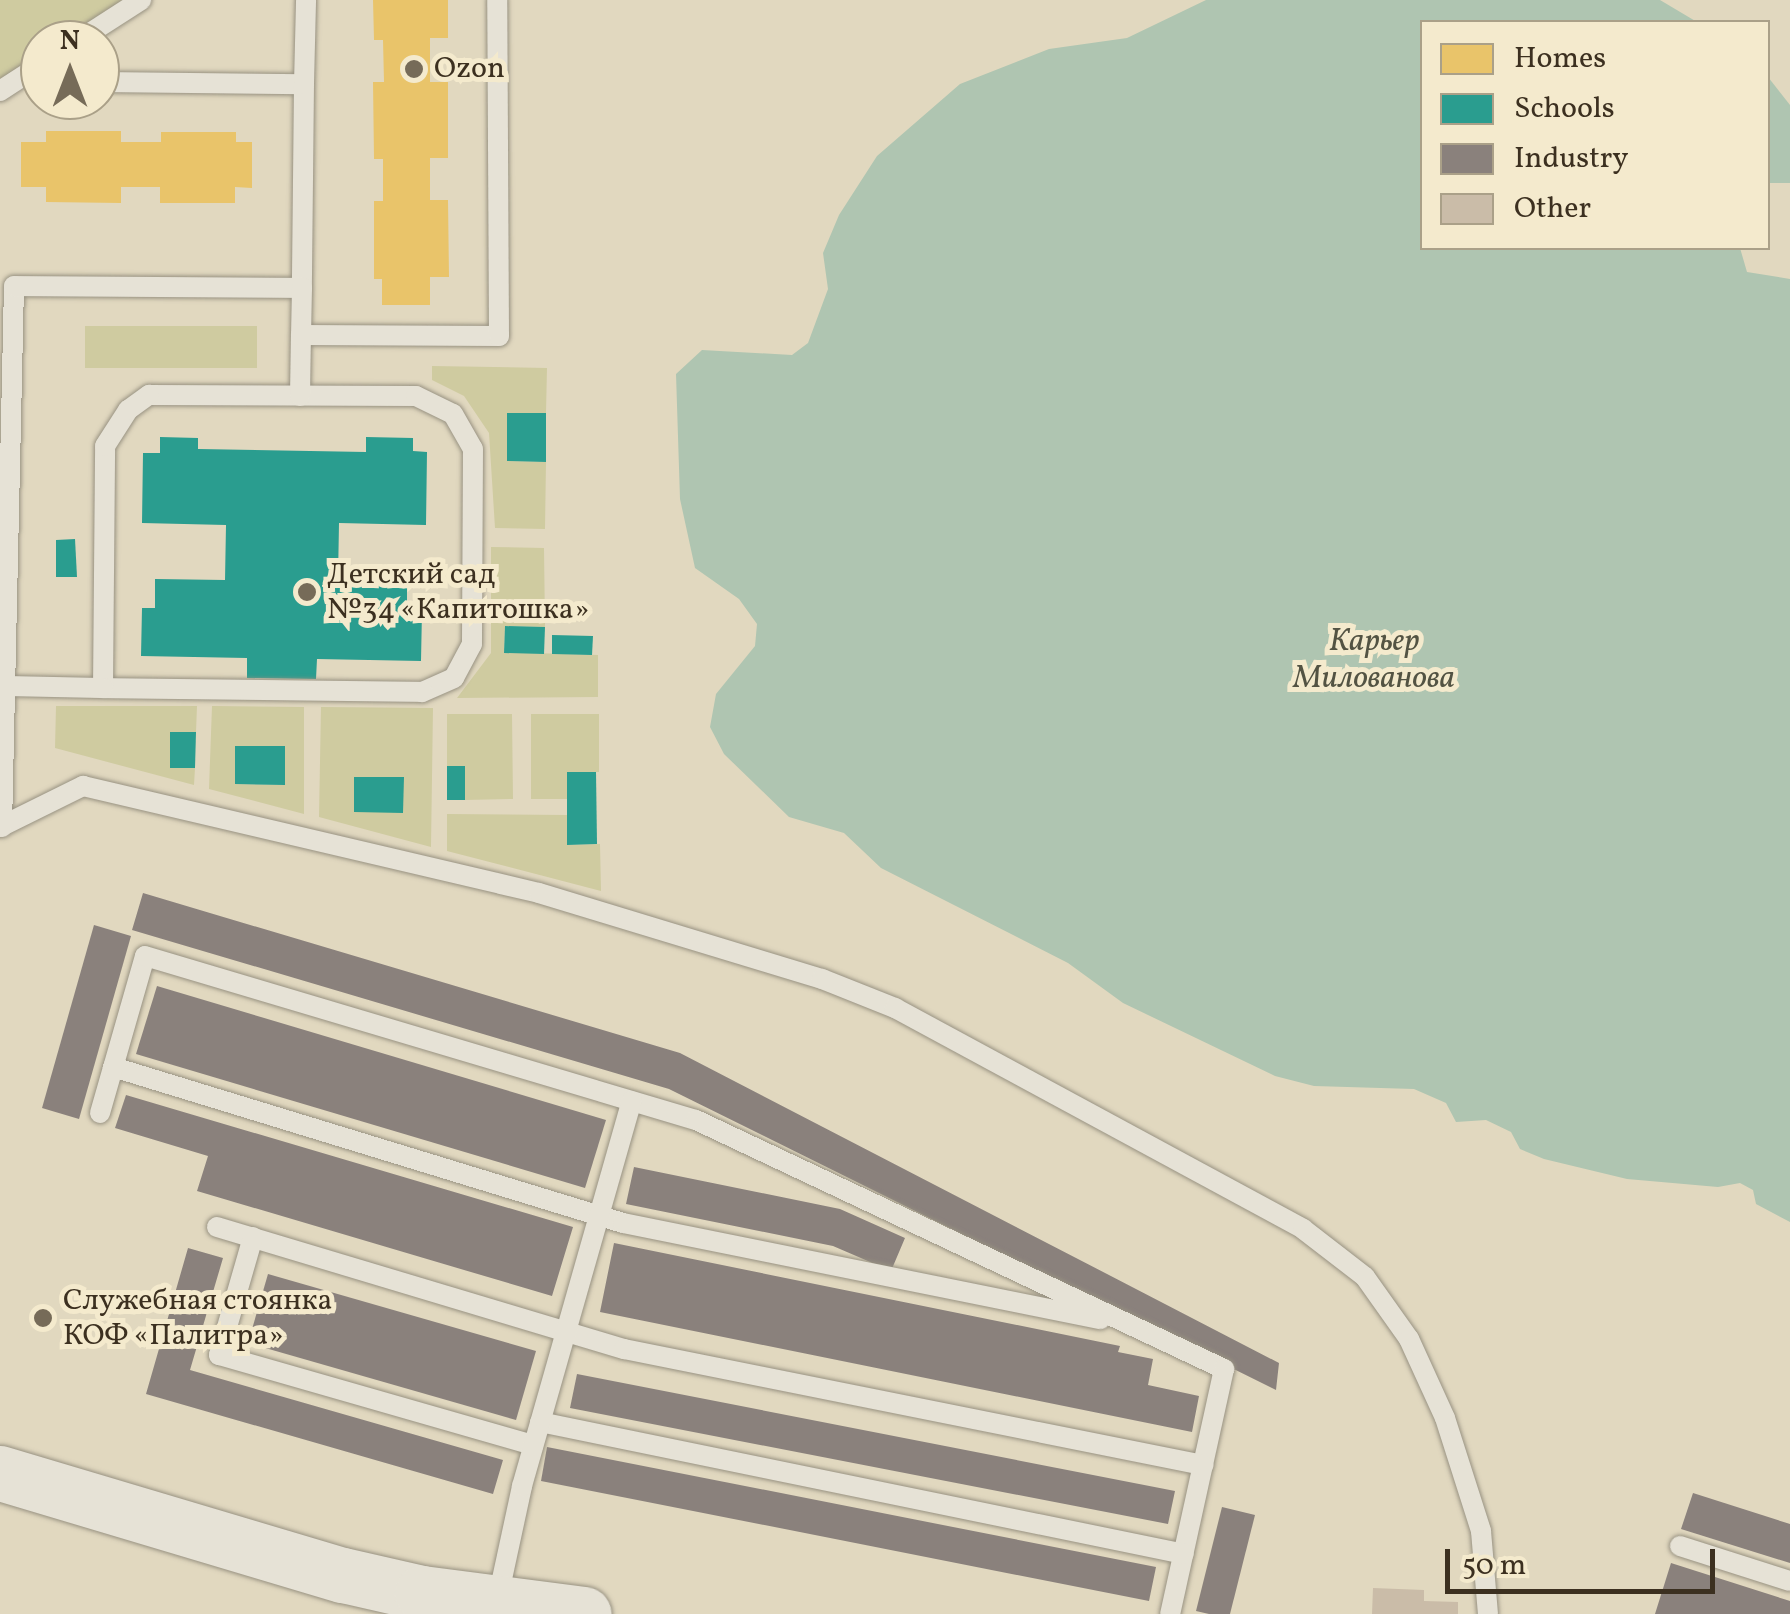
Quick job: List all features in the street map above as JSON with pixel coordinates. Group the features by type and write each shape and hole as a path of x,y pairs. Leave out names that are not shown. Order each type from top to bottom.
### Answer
{"street":[{"path":"0,1473 410,1600 584,1614"}],"lane":[{"path":"110,20 141,0"},
{"path":"300,396 306,0"},
{"path":"301,335 499,336 498,0"},
{"path":"120,82 304,84"},
{"path":"302,288 14,286 1,827 83,786 539,893 822,979 895,1008 1303,1229 1365,1277 1409,1338 1451,1434 1480,1531 1488,1614"},
{"path":"5,686 102,688 422,692 440,689 464,665 472,644 473,449 465,431 436,402 416,396 149,395 115,427 105,446 102,688"},
{"path":"100,1113 145,956 696,1120 1224,1369 1170,1614"},
{"path":"114,1067 600,1214 1131,1326"},
{"path":"497,1604 540,1422 632,1101"},
{"path":"217,1227 624,1349 1203,1465"},
{"path":"253,1237 219,1355 534,1445"},
{"path":"540,1422 1184,1554"},
{"path":"1680,1546 1790,1581"}],"shaded area":[{"path":"0,0 141,0 110,20 20,20 20,78 0,91"},
{"path":"85,326 257,326 257,368 85,368"},
{"path":"432,366 547,368 546,413 507,413 507,461 546,462 545,529 495,528 489,433 464,396 432,380"},
{"path":"491,547 544,548 545,627 505,626 504,652 598,655 598,697 457,698 491,653"},
{"path":"56,706 197,706 196,732 170,732 170,768 195,768 194,785 55,748"},
{"path":"212,706 304,707 304,814 209,789","holes":["235,746 284,785 235,784"]},
{"path":"321,707 433,708 431,847 319,817","holes":["355,777 403,777 403,812 354,812"]},
{"path":"447,714 512,714 513,799 465,800 465,766 447,766"},
{"path":"531,714 599,714 599,772 567,773 567,799 531,799"},
{"path":"447,814 567,815 567,845 600,844 601,891 447,851"}],"water":[{"name":"Карьер Милованова","path":"1206,0 1660,0 1694,20 1420,20 1420,250 1741,250 1747,272 1790,279 1790,1222 1756,1204 1753,1190 1740,1183 1718,1187 1627,1179 1544,1159 1520,1149 1511,1132 1486,1120 1456,1122 1446,1103 1414,1089 1314,1086 1275,1076 1123,1003 1068,963 881,868 844,833 789,817 724,754 710,727 716,694 755,646 757,624 739,599 695,568 680,499 676,374 702,350 792,355 808,343 828,289 823,253 839,215 877,156 960,84 1049,49 1127,38"},
{"path":"1770,80 1790,105 1790,183 1770,183"}],"building: Homes":[{"path":"373,0 448,0 448,38 430,38 430,82 448,82 448,158 430,158 430,200 448,200 449,277 430,277 430,305 382,305 382,279 374,279 374,201 383,201 383,159 374,159 373,82 384,82 383,40 374,40"},
{"path":"46,131 121,131 121,142 161,142 161,132 236,132 236,142 252,142 252,188 235,187 235,203 160,203 160,187 121,187 121,203 46,202 46,187 21,187 21,142 46,142"}],"building: Schools":[{"path":"507,413 546,413 546,462 507,461"},
{"path":"160,437 198,438 198,449 366,452 366,437 413,438 413,451 427,452 426,525 339,523 338,579 407,580 407,611 422,611 421,661 317,659 316,679 247,678 247,658 141,656 142,608 155,608 155,579 225,580 226,525 142,523 143,453 160,453"},
{"path":"75,539 77,577 56,577 56,540"},
{"path":"505,626 545,627 544,654 504,653"},
{"path":"552,635 593,636 592,655 552,654"},
{"path":"170,732 196,732 195,768 170,768"},
{"path":"235,746 285,746 285,785 235,784"},
{"path":"447,766 465,766 465,800 447,800"},
{"path":"567,772 596,772 597,844 567,845"},
{"path":"354,777 404,777 403,813 354,812"}],"building: Industry":[{"path":"143,893 680,1053 1279,1363 1276,1390 669,1089 132,930"},
{"path":"94,925 131,936 79,1119 42,1108"},
{"path":"157,986 606,1120 585,1188 136,1054"},
{"path":"126,1095 573,1227 552,1296 197,1191 208,1156 115,1128"},
{"path":"634,1167 840,1209 905,1238 891,1271 833,1246 626,1204"},
{"path":"614,1243 1120,1346 1118,1352 1153,1359 1148,1385 1199,1396 1192,1432 600,1312"},
{"path":"188,1248 223,1258 190,1370 503,1460 493,1494 146,1394"},
{"path":"268,1274 536,1351 516,1420 248,1343"},
{"path":"577,1374 1175,1491 1168,1524 570,1408"},
{"path":"547,1447 1156,1567 1149,1601 541,1481"},
{"path":"1693,1493 1790,1524 1790,1563 1681,1529"},
{"path":"1222,1507 1255,1515 1230,1614 1209,1614 1196,1611"},
{"path":"1671,1563 1790,1601 1790,1614 1655,1614"}],"building: Other":[{"path":"1373,1588 1424,1590 1424,1601 1458,1602 1458,1614 1372,1614"}],"place":[{"name":"Ozon","path":"414,69"},
{"name":"Детский сад №34 «Капитошка»","path":"307,592"},
{"name":"Служебная стоянка КОФ «Палитра»","path":"43,1318"}]}
